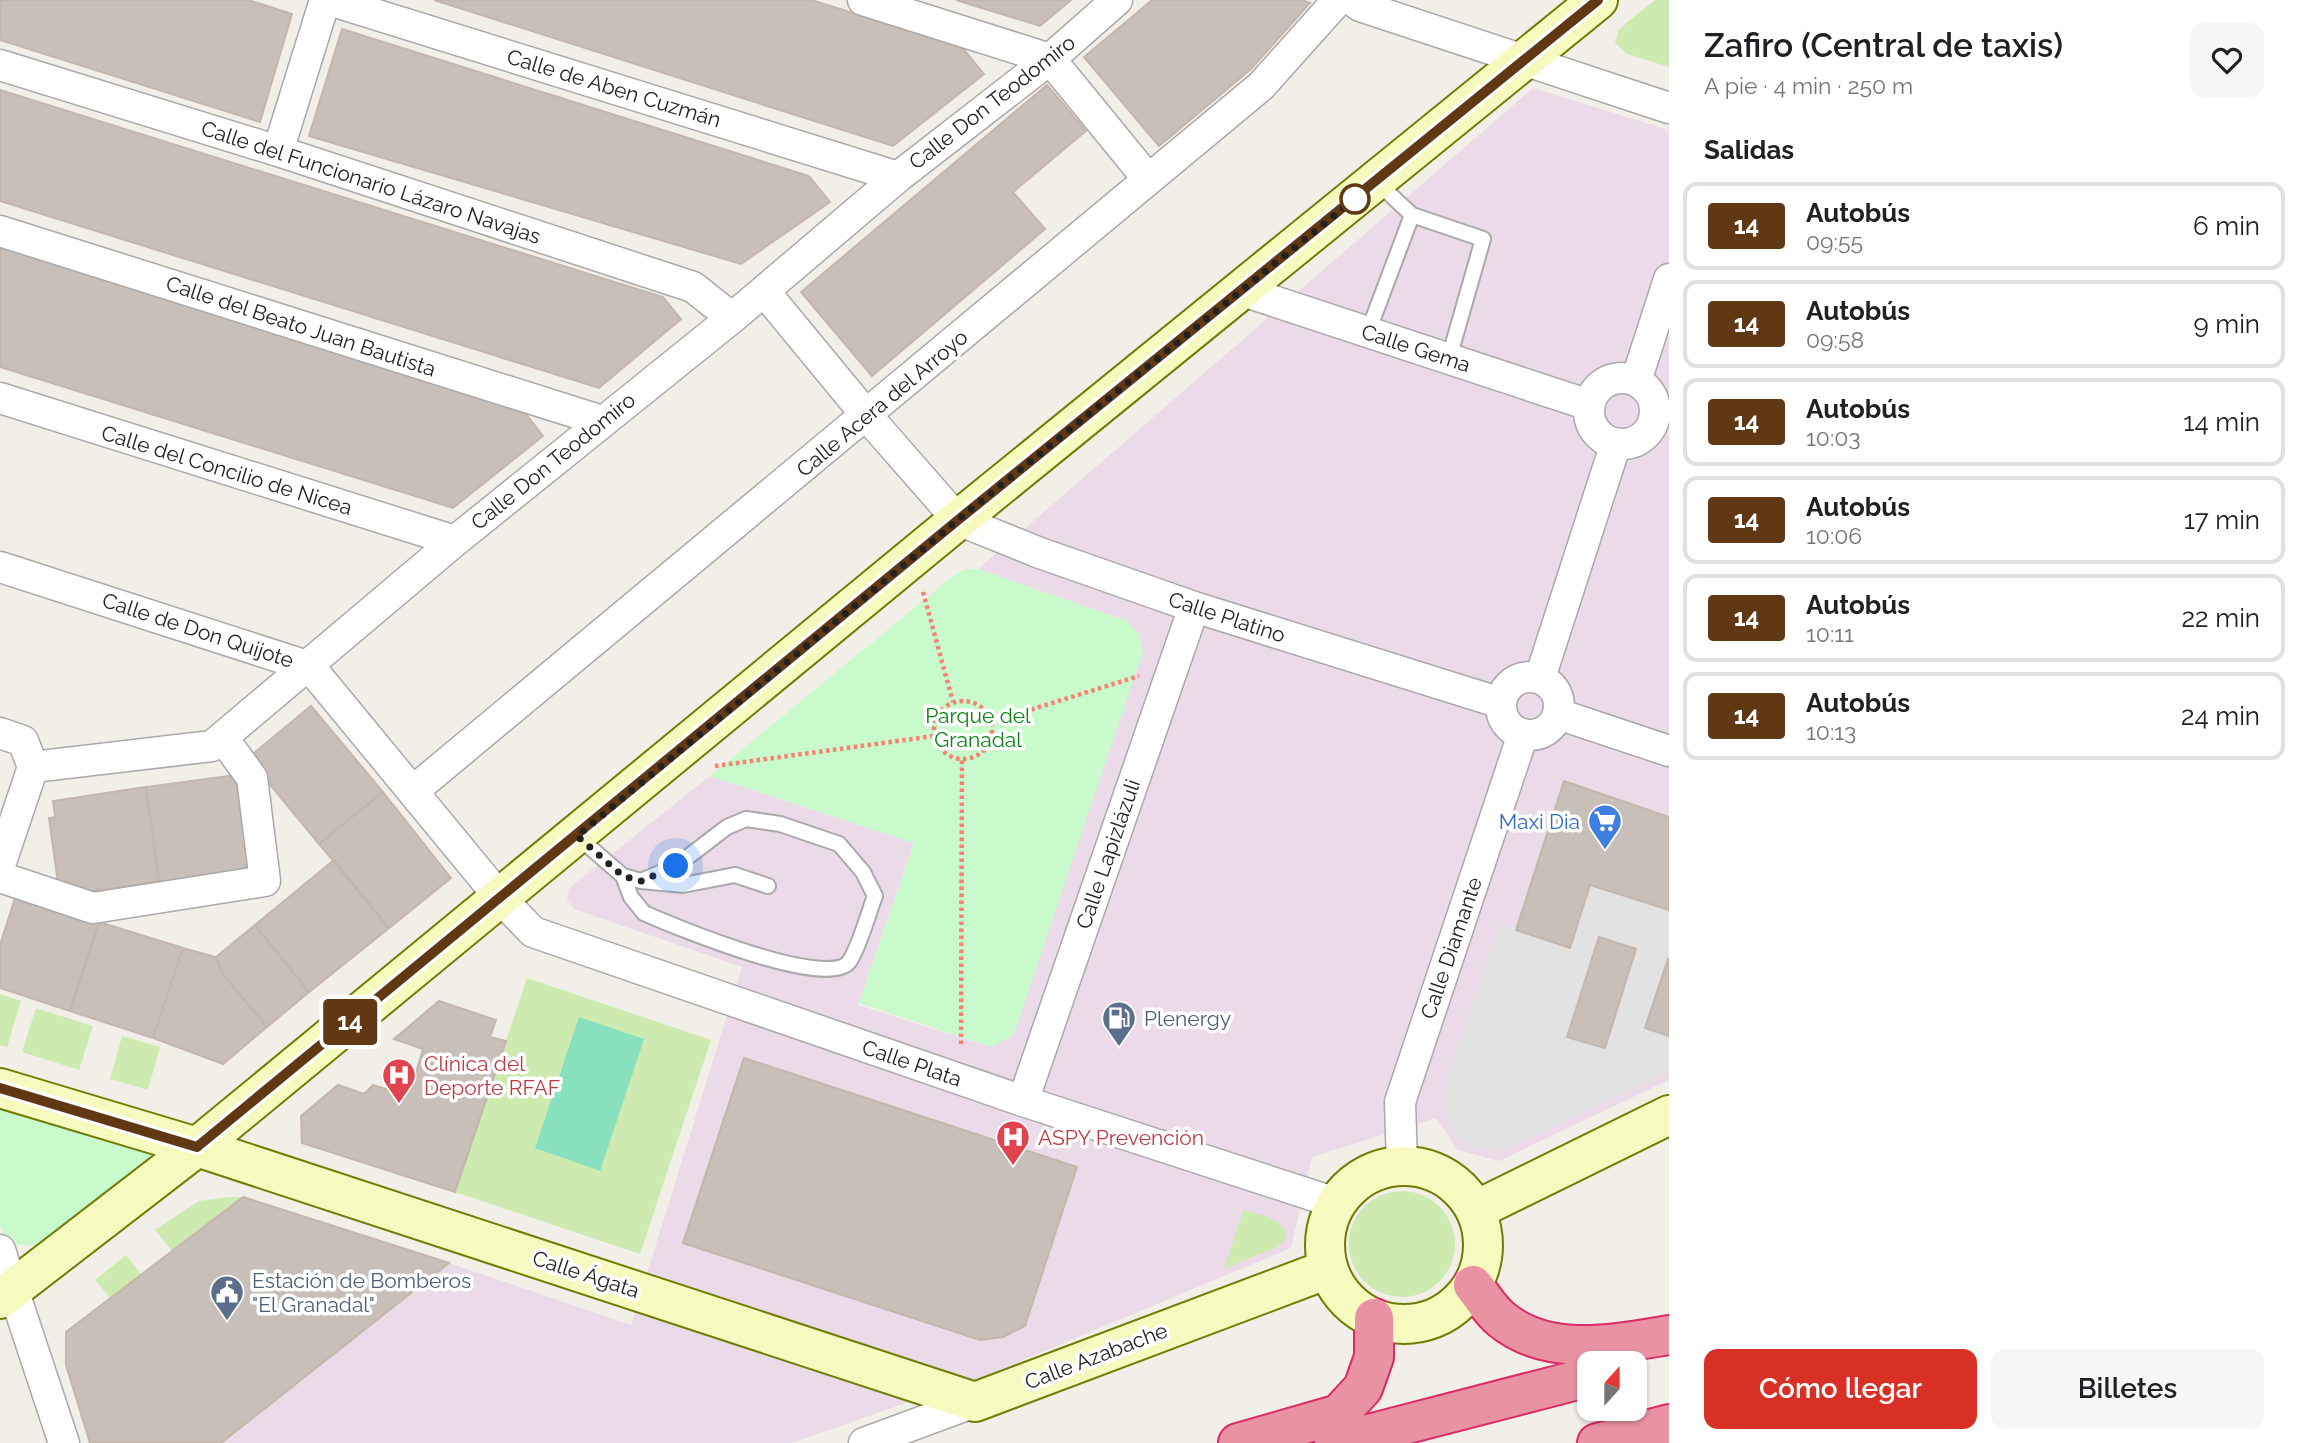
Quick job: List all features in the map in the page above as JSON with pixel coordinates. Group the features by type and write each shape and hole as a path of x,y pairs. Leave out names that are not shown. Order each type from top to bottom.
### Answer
{"highway":[{"path":"1473,1285 1502,1319 1546,1342 1600,1346 1669,1335"},
{"path":"1238,1443 1339,1414 1363,1388 1374,1357 1374,1318"},
{"path":"1647,1363 1669,1357"},
{"path":"1334,1443 1577,1380"},
{"path":"1597,1443 1669,1424"}],"street":[{"path":"278,151 327,0"},
{"name":"Calle de Aben Cuzmán","path":"327,0 898,177"},
{"path":"863,0 1050,59 1148,179"},
{"name":"Calle Don Teodomiro","path":"33,766 212,746 310,667 455,541 732,318 898,177 1050,59 1117,0"},
{"name":"Calle Acera del Arroyo","path":"413,791 1261,86 1338,0"},
{"path":"1352,0 1360,6 1669,108"},
{"path":"7,1293 197,1147 958,520 1598,0"},
{"name":"Calle del Funcionario Lázaro Navajas","path":"0,65 278,151 693,287 732,318"},
{"name":"Calle del Beato Juan Bautista","path":"0,230 602,421"},
{"path":"1636,381 1669,279"},
{"path":"764,291 867,416 958,520"},
{"name":"Calle Gema","path":"1243,291 1589,405"},
{"path":"1616,378 1636,381 1652,396 1654,418 1659,432 1635,442 1616,443 1606,440 1592,425 1589,405 1592,396 1606,381 1616,378"},
{"name":"Calle del Concilio de Nicea","path":"0,398 455,541"},
{"path":"1540,678 1616,443"},
{"name":"Calle Platino","path":"958,520 1040,553 1194,607 1501,703"},
{"name":"Calle de Don Quijote","path":"0,567 310,667 501,899"},
{"name":"Calle Lapizlázuli","path":"1023,1101 1194,607"},
{"path":"1522,677 1540,678 1548,682 1558,697 1558,714 1554,722 1541,733 1524,734 1508,726 1501,711 1501,703 1507,687 1514,681 1522,677"},
{"path":"1558,714 1669,751"},
{"path":"0,733 23,741 33,766 0,865"},
{"name":"Calle Diamante","path":"1402,1165 1400,1102 1524,734"},
{"path":"0,877 93,908 265,881 252,778 223,738"},
{"name":"Calle Plata","path":"501,899 533,932 1023,1101 1336,1203"},
{"name":"Calle Ágata","path":"0,1088 197,1147 975,1402"},
{"path":"1476,1210 1669,1115"},
{"path":"1402,1165 1424,1167 1446,1177 1463,1191 1476,1210 1484,1248 1473,1285 1459,1303 1440,1316 1418,1323 1395,1324 1374,1318 1354,1306 1339,1290 1328,1269 1325,1247 1327,1224 1336,1203 1353,1184 1376,1170 1402,1165"},
{"path":"0,1250 7,1293 64,1443"},
{"name":"Calle Azabache","path":"864,1443 1328,1269"}],"lane":[{"path":"1377,182 1412,215 1483,240 1449,358"},
{"path":"1368,332 1412,215"},
{"path":"623,876 631,897 644,913 759,956 800,966 837,969 848,963 875,896 863,872 839,844 780,824 746,819 727,827 676,866 641,881"},
{"path":"577,836 623,876 641,881 683,885 735,875 768,886"}],"path":[{"path":"923,593 953,702"},
{"path":"991,722 1140,676"},
{"path":"969,701 978,705 991,722 991,738 987,747 972,758 962,759 944,752 934,736 936,717 953,702 969,701"},
{"path":"710,766 934,736"},
{"path":"961,1044 962,759"}],"shaded area":[{"path":"1533,88 1669,130 1669,1080 1499,1161 1458,1150 1436,1118 1312,1157 1291,1248 997,1371 792,1443 221,1443 449,1263 631,1325 742,967 574,909 567,900 569,888 710,776 914,843 858,1005 991,1047 1127,621 978,569"},
{"path":"1590,885 1669,910 1669,1073 1515,1145 1495,1151 1472,1147 1455,1135 1443,1114 1443,1088 1499,923 1570,948"}],"green space":[{"path":"1655,0 1669,0 1669,67 1627,54 1615,43 1619,29"},
{"name":"Parque del Granadal","path":"965,569 978,569 1127,621 1139,634 1143,651 1014,1034 991,1047 859,1003 914,843 710,776 953,576"},
{"path":"527,978 711,1040 640,1254 455,1192"},
{"path":"0,994 21,1001 7,1047 0,1045"},
{"path":"36,1008 93,1026 79,1070 22,1052"},
{"path":"579,1017 644,1039 600,1171 535,1148"},
{"path":"122,1036 160,1047 148,1090 110,1079"},
{"path":"0,1094 141,1134 157,1157 42,1246 13,1244 0,1227"},
{"path":"1402,1191 1422,1195 1439,1207 1451,1224 1455,1244 1451,1264 1439,1281 1422,1293 1402,1297 1382,1293 1365,1281 1353,1264 1349,1244 1353,1224 1365,1207 1382,1195"},
{"path":"243,1197 172,1251 155,1230 199,1201"},
{"path":"1243,1210 1277,1222 1285,1231 1286,1238 1277,1247 1224,1269"},
{"path":"126,1255 141,1274 110,1298 95,1280"}],"building":[{"path":"0,0 248,0 292,14 260,122 0,40"},
{"path":"434,0 811,0 961,46 984,74 893,146"},
{"path":"956,0 1071,0 1040,26"},
{"path":"1152,0 1302,0 1310,3 1251,69 1159,146 1084,57"},
{"path":"342,29 809,176 830,202 741,264 309,136"},
{"path":"1047,85 1086,131 1013,192 1045,229 872,376 801,292"},
{"path":"0,90 663,297 681,319 599,388 0,201"},
{"path":"0,246 522,409 543,436 453,508 0,367"},
{"path":"311,706 383,792 319,844 248,758"},
{"path":"235,775 238,791 246,791 247,869 159,882 146,787"},
{"name":"Maxi Dia","path":"1564,781 1669,817 1669,910 1590,885 1570,948 1516,930"},
{"path":"146,787 159,882 84,892 83,887 71,888 69,882 58,883 49,818 55,817 53,801"},
{"path":"383,792 451,878 389,928 319,844"},
{"path":"334,860 389,928 309,992 255,925"},
{"path":"16,895 99,922 70,1011 0,988 0,945"},
{"path":"99,922 183,948 153,1038 70,1011"},
{"path":"255,925 309,992 267,1027 223,975 216,957"},
{"path":"1599,937 1636,949 1605,1048 1567,1037"},
{"path":"183,948 216,957 223,975 267,1027 223,1064 153,1038"},
{"path":"1669,959 1669,1036 1645,1028"},
{"name":"Clínica del Deporte RFAF","path":"439,1001 496,1020 490,1037 506,1041 455,1192 302,1143 301,1116 338,1085 364,1094 373,1085 398,1093 404,1072 415,1076 423,1049 394,1039"},
{"path":"744,1058 1077,1167 1025,1326 1003,1337 980,1340 683,1243"},
{"name":"Estación de Bomberos \"El Granadal\"","path":"243,1197 449,1263 221,1443 90,1443 66,1365 66,1332"}],"bus line":[{"name":"14","path":"0,1088 197,1147 958,520 1598,0"}],"place":[{"name":"Maxi Dia","path":"1605,851"},
{"name":"Plenergy","path":"1119,1048"},
{"name":"Clínica del Deporte RFAF","path":"399,1105"},
{"name":"ASPY Prevención","path":"1013,1167"},
{"name":"Estación de Bomberos \"El Granadal\"","path":"227,1322"}],"route":[{"path":"676,866 641,881 623,876 577,836 958,520 1357,197 1355,199"}]}
